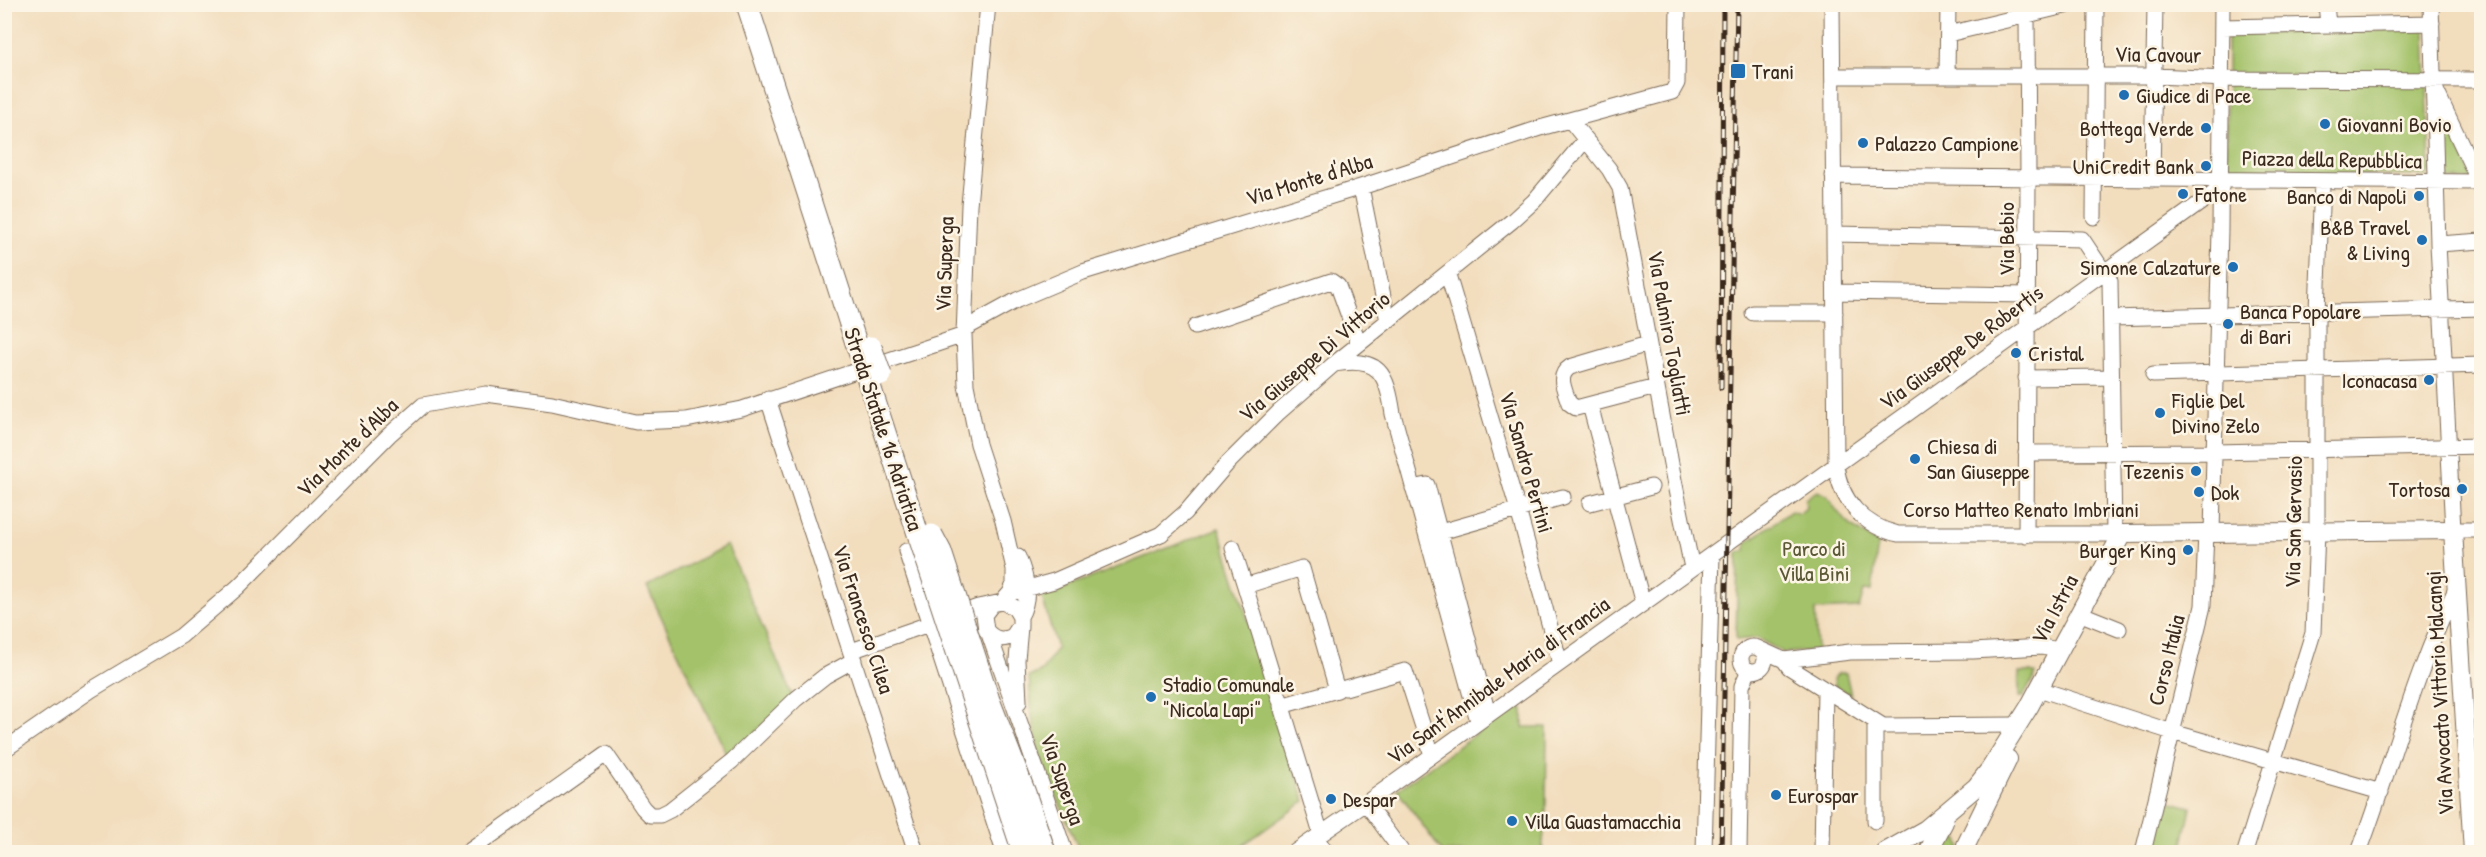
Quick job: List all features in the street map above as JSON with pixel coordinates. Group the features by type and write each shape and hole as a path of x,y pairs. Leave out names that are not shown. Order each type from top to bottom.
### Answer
{"highway":[{"name":"Strada Statale 16 Adriatica","path":"747,4 874,377 919,542 1023,852"},
{"name":"Strada Statale 16 Adriatica","path":"761,4 865,350"},
{"name":"Strada Statale 16 Adriatica","path":"919,542 935,553 1033,852"},
{"path":"919,542 941,552 989,700 1045,852"},
{"path":"983,730 984,765 1013,852"}],"main road":[{"name":"Corso Matteo Renato Imbriani","path":"2118,534 2453,530"},
{"name":"Via Avvocato Vittorio Malcangi","path":"2453,530 2475,850"},
{"name":"Via Istria","path":"1928,852 1939,825 1976,788 2029,707 2118,534"},
{"name":"Via Istria","path":"1964,849 2021,731 2029,707"},
{"name":"Via Istria","path":"1939,825 1958,830 1964,837 1964,849"},
{"path":"1886,852 1939,825"}],"street":[{"name":"Via Superga","path":"988,4 969,205 964,332 966,385 978,444 1003,521 1014,569 1014,584 984,615 987,630 1065,852"},
{"name":"Via Monte d'Alba","path":"4,750 91,690 189,629 238,588 389,435 423,405 486,394 552,403 636,422 687,420 742,409 964,332 1017,300 1083,272 1570,120 1674,91 1677,83 1678,4"},
{"name":"Corso Matteo Renato Imbriani","path":"1832,4 1836,465 1837,478 1850,504 1874,526 1887,532 1911,536 2118,534"},
{"path":"1947,74 1948,4"},
{"path":"1948,34 2073,4"},
{"path":"2094,217 2096,4"},
{"path":"2152,180 2155,4"},
{"name":"Piazza della Repubblica","path":"2222,4 2221,184 2322,181 2480,185 2433,82"},
{"path":"2325,4 2328,25"},
{"name":"Piazza della Repubblica","path":"2432,4 2436,183"},
{"name":"Via Bebio","path":"2026,535 2029,75 2027,16"},
{"path":"2222,27 2432,23"},
{"name":"Via Cavour","path":"1833,76 2154,75 2433,82 2481,80"},
{"name":"Via Palmiro Togliatti","path":"1570,120 1609,169 1620,188 1692,568"},
{"name":"Via Giuseppe Di Vittorio","path":"963,614 1028,588 1054,581 1161,534 1186,513 1254,436 1334,364 1448,275 1534,201 1586,139"},
{"path":"1833,176 2152,180 2221,184"},
{"name":"Via San Gervasio","path":"2245,852 2312,641 2317,531 2317,311 2322,181"},
{"path":"2436,183 2453,530 2481,530"},
{"name":"Via Giuseppe De Robertis","path":"1727,543 2105,273 2221,184"},
{"name":"Corso Italia","path":"2143,852 2203,606 2215,452 2221,184"},
{"path":"1361,187 1388,321"},
{"path":"1834,234 2082,239 2110,281 2112,453 2118,534"},
{"path":"2438,244 2481,242"},
{"name":"Via Sandro Pertini","path":"1448,275 1518,510 1560,663"},
{"path":"1196,327 1331,281 1338,286 1359,344"},
{"path":"1835,292 2028,295"},
{"path":"2111,318 2218,313 2481,308"},
{"path":"1753,313 1835,313"},
{"path":"1648,344 1566,370 1561,378 1569,403 1576,408 1656,387"},
{"path":"1334,364 1353,361 1367,364 1375,368 1385,379 1413,488 1433,534 1483,717"},
{"path":"2153,375 2217,375 2481,365"},
{"path":"2026,378 2111,377"},
{"name":"Via Francesco Cilea","path":"768,399 916,852"},
{"path":"1590,405 1643,604"},
{"path":"2026,453 2215,452 2481,446"},
{"path":"1590,503 1651,487"},
{"path":"1433,534 1563,497"},
{"name":"Via Superga","path":"1003,521 1021,563 1028,588 1017,660 1020,720"},
{"path":"919,542 929,625 1004,852"},
{"name":"Via Sant'Annibale Maria di Francia","path":"1294,852 1366,803 1727,543"},
{"path":"1233,548 1319,836 1326,852"},
{"path":"1704,852 1712,554"},
{"path":"1245,586 1302,568 1337,690 1281,706"},
{"name":"Via Giuseppe Di Vittorio","path":"1022,616 1054,581"},
{"path":"2359,852 2422,669 2439,624 2456,589"},
{"path":"468,852 606,754 642,808 650,815 660,815 670,810 732,761 796,699 853,656 929,625 963,614 974,618 1001,639 1007,639 1017,631 1022,616 1014,606 1001,600"},
{"path":"2079,613 2119,629"},
{"path":"2016,725 1889,727 1875,721 1787,664 1762,651 1751,647 1742,654 1743,665 1755,669 1780,669 1787,664 1850,651 1973,651 2042,647 2059,650"},
{"path":"1739,852 1742,686 1755,669 1765,662 1762,651"},
{"path":"1345,688 1405,671 1432,755"},
{"path":"2039,689 2172,732 2381,792"},
{"path":"1822,852 1825,690"},
{"path":"1875,721 1875,821"},
{"path":"1366,803 1402,852"}],"green space":[{"path":"2425,29 2430,171 2427,176 2227,173 2227,34"},
{"path":"2439,103 2473,179 2438,180"},
{"name":"Parco di Villa Bini","path":"1817,491 1827,495 1848,523 1878,543 1872,591 1864,591 1859,608 1815,610 1817,650 1784,653 1757,638 1736,640 1738,552 1746,551 1746,543 1791,511 1799,514 1806,508 1805,499"},
{"name":"Stadio Comunale \"Nicola Lapi\"","path":"1219,528 1305,801 1233,852 1080,852 1039,754 1032,717 1029,677 1042,671 1057,648 1042,597"},
{"path":"727,545 793,697 728,758 647,587"},
{"path":"2019,672 2036,674 2023,697 2019,697"},
{"path":"1839,673 1846,673 1851,695 1835,686 1834,677"},
{"path":"1513,708 1523,709 1523,727 1547,727 1546,811 1542,852 1442,852 1397,790"},
{"path":"2161,799 2191,807 2181,852 2148,852"},
{"path":"1949,834 1959,839 1961,847 1958,852 1933,852 1944,835"}],"railway":[{"path":"1721,388 1723,4"},
{"path":"1721,852 1737,4"}],"place":[{"name":"Trani","path":"1738,71"},
{"name":"Giudice di Pace","path":"2124,95"},
{"name":"Giovanni Bovio","path":"2325,124"},
{"name":"Bottega Verde","path":"2206,128"},
{"name":"Palazzo Campione","path":"1863,143"},
{"name":"UniCredit Bank","path":"2206,166"},
{"name":"Fatone","path":"2183,194"},
{"name":"Banco di Napoli","path":"2419,196"},
{"name":"B&B Travel & Living","path":"2422,240"},
{"name":"Simone Calzature","path":"2233,267"},
{"name":"Banca Popolare di Bari","path":"2228,324"},
{"name":"Cristal","path":"2016,353"},
{"name":"Iconacasa","path":"2429,380"},
{"name":"Figlie Del Divino Zelo","path":"2160,413"},
{"name":"Chiesa di San Giuseppe","path":"1915,459"},
{"name":"Tezenis","path":"2196,471"},
{"name":"Tortosa","path":"2462,489"},
{"name":"Dok","path":"2199,492"},
{"name":"Burger King","path":"2188,550"},
{"name":"Stadio Comunale \"Nicola Lapi\"","path":"1151,697"},
{"name":"Eurospar","path":"1776,795"},
{"name":"Despar","path":"1331,799"},
{"name":"Villa Guastamacchia","path":"1512,821"}]}
